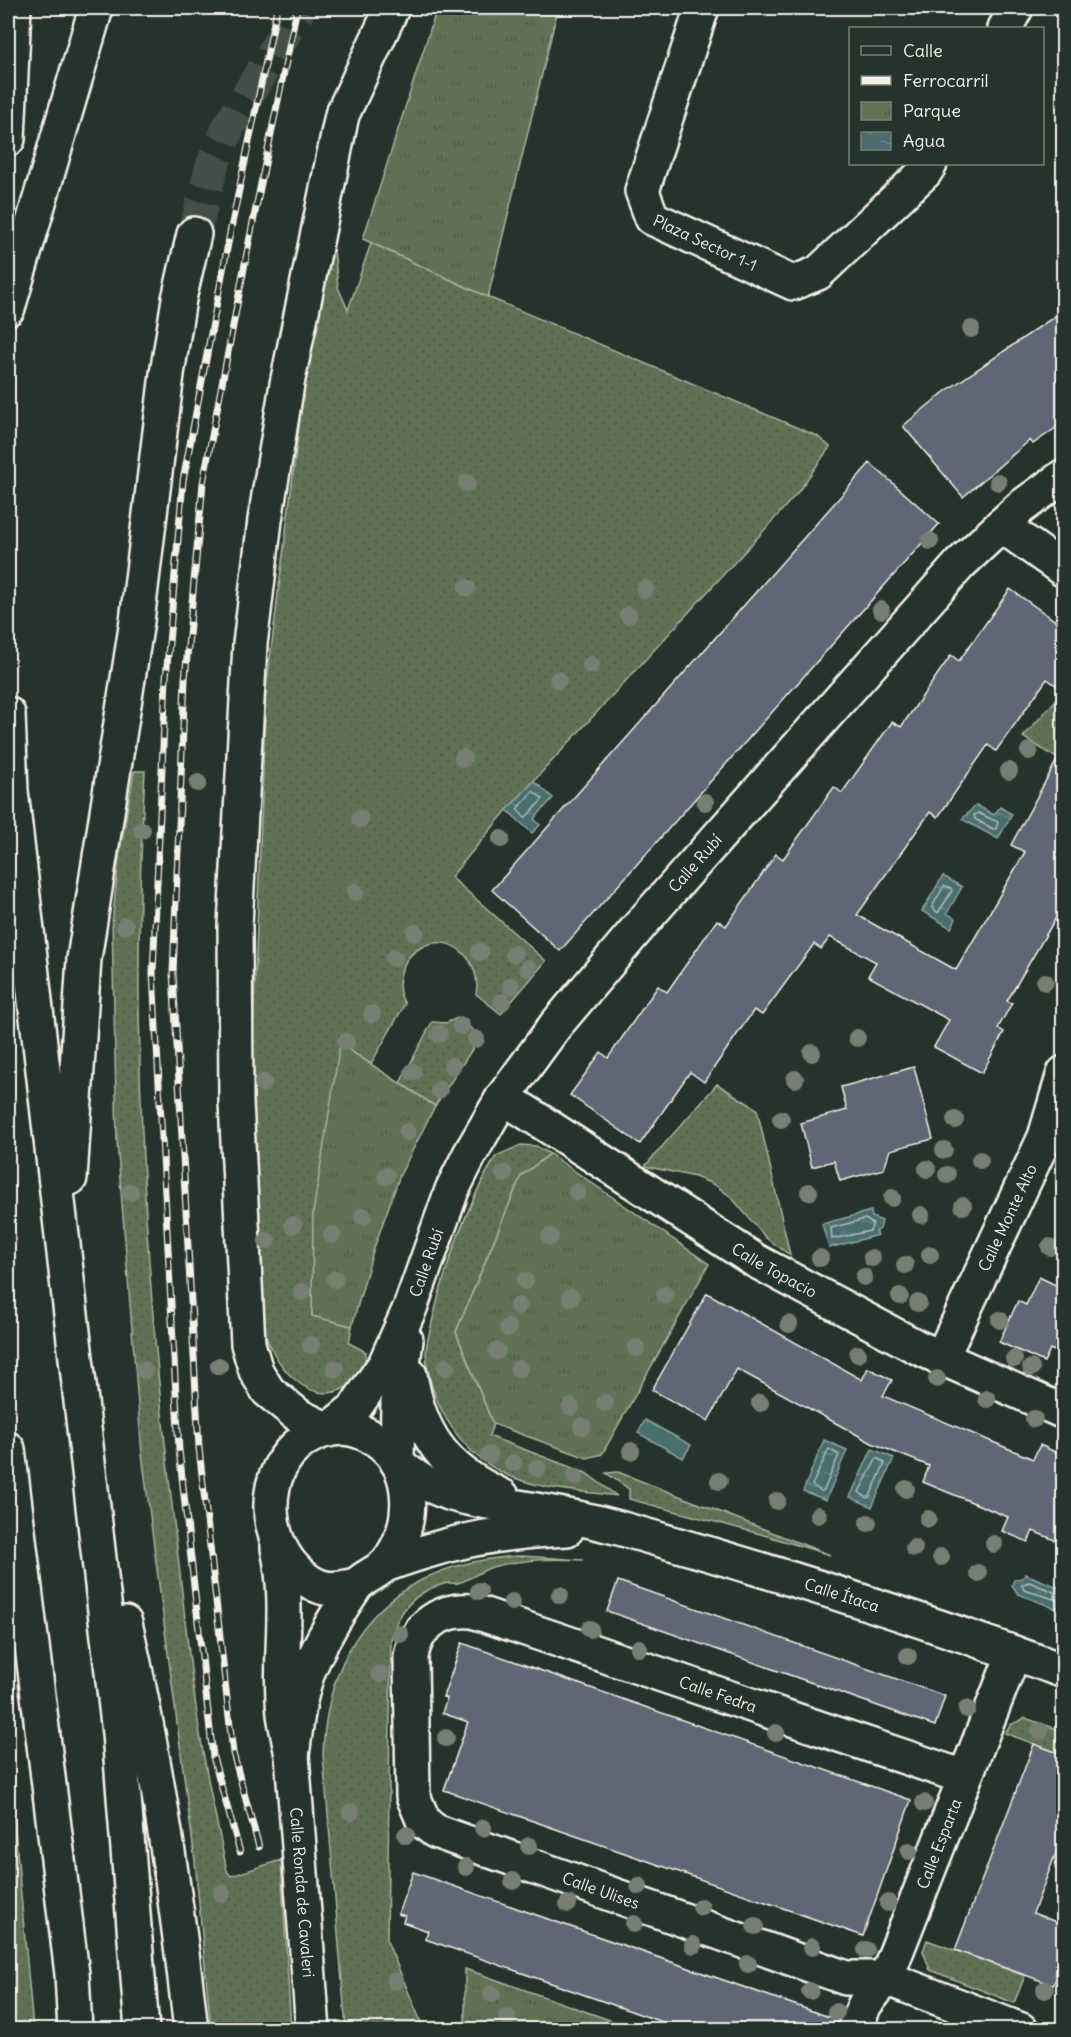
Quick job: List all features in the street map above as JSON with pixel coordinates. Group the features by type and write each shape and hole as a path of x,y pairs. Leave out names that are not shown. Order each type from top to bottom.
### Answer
{"street":[{"path":"8,139 14,8"},
{"path":"8,308 96,8"},
{"path":"328,1430 299,1416 268,1391 256,1371 248,1344 236,1102 235,926 250,644 265,520 287,384 342,115 392,8"},
{"name":"Plaza Sector 1-1","path":"702,8 642,191 652,218 793,283 818,273 925,172 929,165"},
{"path":"1006,27 1016,8"},
{"path":"65,1267 84,959 139,610 167,374 179,299 194,234"},
{"name":"Calle Rubí","path":"328,1430 342,1421 371,1388 410,1308 452,1190 503,1096 555,1026 648,916 960,564 1001,525 1064,476"},
{"path":"1001,525 1064,570"},
{"path":"8,714 13,803 119,1732 142,2030"},
{"name":"Calle Monte Alto","path":"941,1359 1045,1137 1064,1073"},
{"name":"Calle Topacio","path":"503,1096 756,1261 941,1359 1064,1412"},
{"name":"Calle Rubí","path":"397,1462 398,1403 410,1308"},
{"path":"405,1346 414,1398 421,1419 446,1460 464,1476 486,1489 531,1509"},
{"path":"342,1427 358,1429 383,1445 397,1462 406,1480 406,1522 394,1554 385,1565 356,1585 338,1589 322,1588 294,1568 276,1539 270,1502 276,1474 286,1455 299,1442 342,1427"},
{"path":"8,1449 72,1974 75,2030"},
{"name":"Calle Ítaca","path":"397,1462 412,1477 452,1496 478,1503 531,1509 616,1528 840,1592 1064,1671"},
{"path":"91,1475 150,1738 177,1904 191,2030"},
{"name":"Calle Ítaca","path":"385,1565 440,1546 512,1531 616,1528"},
{"name":"Calle Ronda de Cavaleri","path":"276,1539 284,1578 284,1705 292,1755 313,2030"},
{"name":"Calle Ronda de Cavaleri","path":"292,1755 306,1676 356,1585"},
{"name":"Calle Ulises","path":"473,1611 452,1610 441,1614 419,1632 413,1643 411,1657 413,1796 424,1822 447,1838 846,1978 886,1978 1021,2030"},
{"name":"Calle Fedra","path":"473,1611 964,1777"},
{"name":"Calle Esparta","path":"855,2030 865,2004 886,1978 1014,1653"}],"green space":[{"path":"437,8 558,8 488,297 363,239"},
{"path":"371,243 488,297 817,436 830,447 798,492 769,525 507,810 451,877 546,961 501,1014 476,994 475,972 463,953 445,943 434,943 422,947 404,964 400,988 405,1004 371,1064 340,1045 312,1316 352,1326 349,1343 366,1352 361,1374 350,1385 329,1393 304,1386 293,1378 275,1356 264,1331 255,1180 253,1032 266,690 303,395 327,245 334,250 338,287 348,310"},
{"path":"1063,692 1063,762 1023,737"},
{"path":"134,771 145,771 139,962 143,1152 148,1246 164,1436 191,1669 198,1725 227,1871 231,1876 281,1860 291,2029 211,2029 195,1861 142,1454 117,1142 112,924 119,858"},
{"path":"457,1018 481,1036 435,1106 400,1083 432,1022 446,1023"},
{"path":"340,1044 435,1106 400,1175 373,1251 352,1326 312,1316 313,1213"},
{"path":"717,1084 757,1109 790,1255 766,1238 731,1197 715,1185 695,1177 645,1166"},
{"path":"521,1145 536,1146 550,1154 521,1176 456,1332 493,1424 489,1436 586,1473 617,1496 532,1483 505,1474 489,1465 461,1440 450,1424 440,1408 428,1372 426,1347 442,1282 457,1238 496,1156"},
{"path":"550,1154 709,1264 602,1454 587,1458 493,1424 456,1332 521,1176"},
{"path":"618,1472 830,1555 629,1499 629,1489 606,1473"},
{"path":"522,1556 583,1560 548,1559 515,1562 492,1567 458,1583 446,1583 434,1587 416,1597 409,1604 394,1630 391,1640 387,1941 424,2029 346,2029 323,1755 328,1711 339,1673 356,1639 378,1611 406,1589 440,1572 479,1561"},
{"path":"1025,1718 1063,1731 1063,1755 1005,1733 1010,1725"},
{"path":"8,1750 33,2029 8,2029"},
{"path":"927,1940 1025,1976 1014,2003 930,1970 923,1951"},
{"path":"465,1969 480,1974 635,2029 465,2029"}],"water":[{"path":"534,781 553,798 534,819 540,825 532,833 507,810"},
{"path":"976,805 994,815 1000,807 1012,814 998,839 962,819"},
{"path":"943,876 962,887 947,913 956,919 951,928 922,911"},
{"path":"871,1211 872,1217 882,1221 880,1229 876,1232 878,1235 829,1248 822,1224"},
{"path":"645,1420 691,1445 683,1458 638,1433"},
{"path":"824,1440 847,1450 826,1500 803,1491"},
{"path":"872,1449 894,1458 872,1507 850,1497"},
{"path":"1025,1574 1063,1589 1057,1609 1018,1594 1012,1585 1014,1580 1024,1577"}],"building":[{"path":"1064,310 1064,422 1033,444 1030,440 963,497 903,426 943,393"},
{"path":"870,463 939,524 560,951 492,890"},
{"path":"1010,589 1064,627 1064,691 1047,679 996,751 988,745 938,817 930,812 857,915 956,970 1025,852 1011,845 1064,747 1064,904 1007,1001 1012,1003 998,1028 1004,1032 982,1073 934,1047 949,1020 868,976 876,962 830,937 821,949 814,944 762,1015 754,1010 704,1082 690,1072 640,1144 570,1095 601,1052 608,1058 658,986 667,992 717,920 726,926 776,854 783,859 834,787 842,793 892,722 901,727 951,655 959,661"},
{"path":"914,1067 933,1139 890,1150 884,1169 840,1181 834,1161 812,1167 801,1123 847,1110 841,1087"},
{"path":"1039,1277 1064,1289 1064,1355 1050,1349 1044,1362 999,1342 1018,1301 1026,1305"},
{"path":"707,1293 862,1380 868,1368 892,1380 883,1396 1033,1459 1040,1445 1064,1456 1064,1525 1057,1541 1033,1531 1028,1542 1002,1531 1008,1517 923,1482 929,1466 872,1443 737,1369 708,1421 652,1390"},
{"path":"618,1581 945,1696 935,1726 607,1611"},
{"path":"462,1643 911,1800 863,1936 444,1790 468,1722 442,1713 447,1698 443,1697"},
{"path":"1034,1744 1064,1755 1064,1832 1033,1913 1064,1925 1064,1982 1056,1979 1053,1985 955,1950"},
{"path":"413,1872 838,2020 836,2030 685,2030 425,1939 428,1931 403,1922 405,1916 398,1914"}],"tunnel":[{"path":"194,234 212,166 229,126 300,8"}],"railway":[{"path":"240,1852 213,1757 179,1450 153,973 166,678 183,481 230,233 277,8"},
{"path":"259,1847 233,1753 199,1448 173,973 185,679 203,483 297,8"}]}
